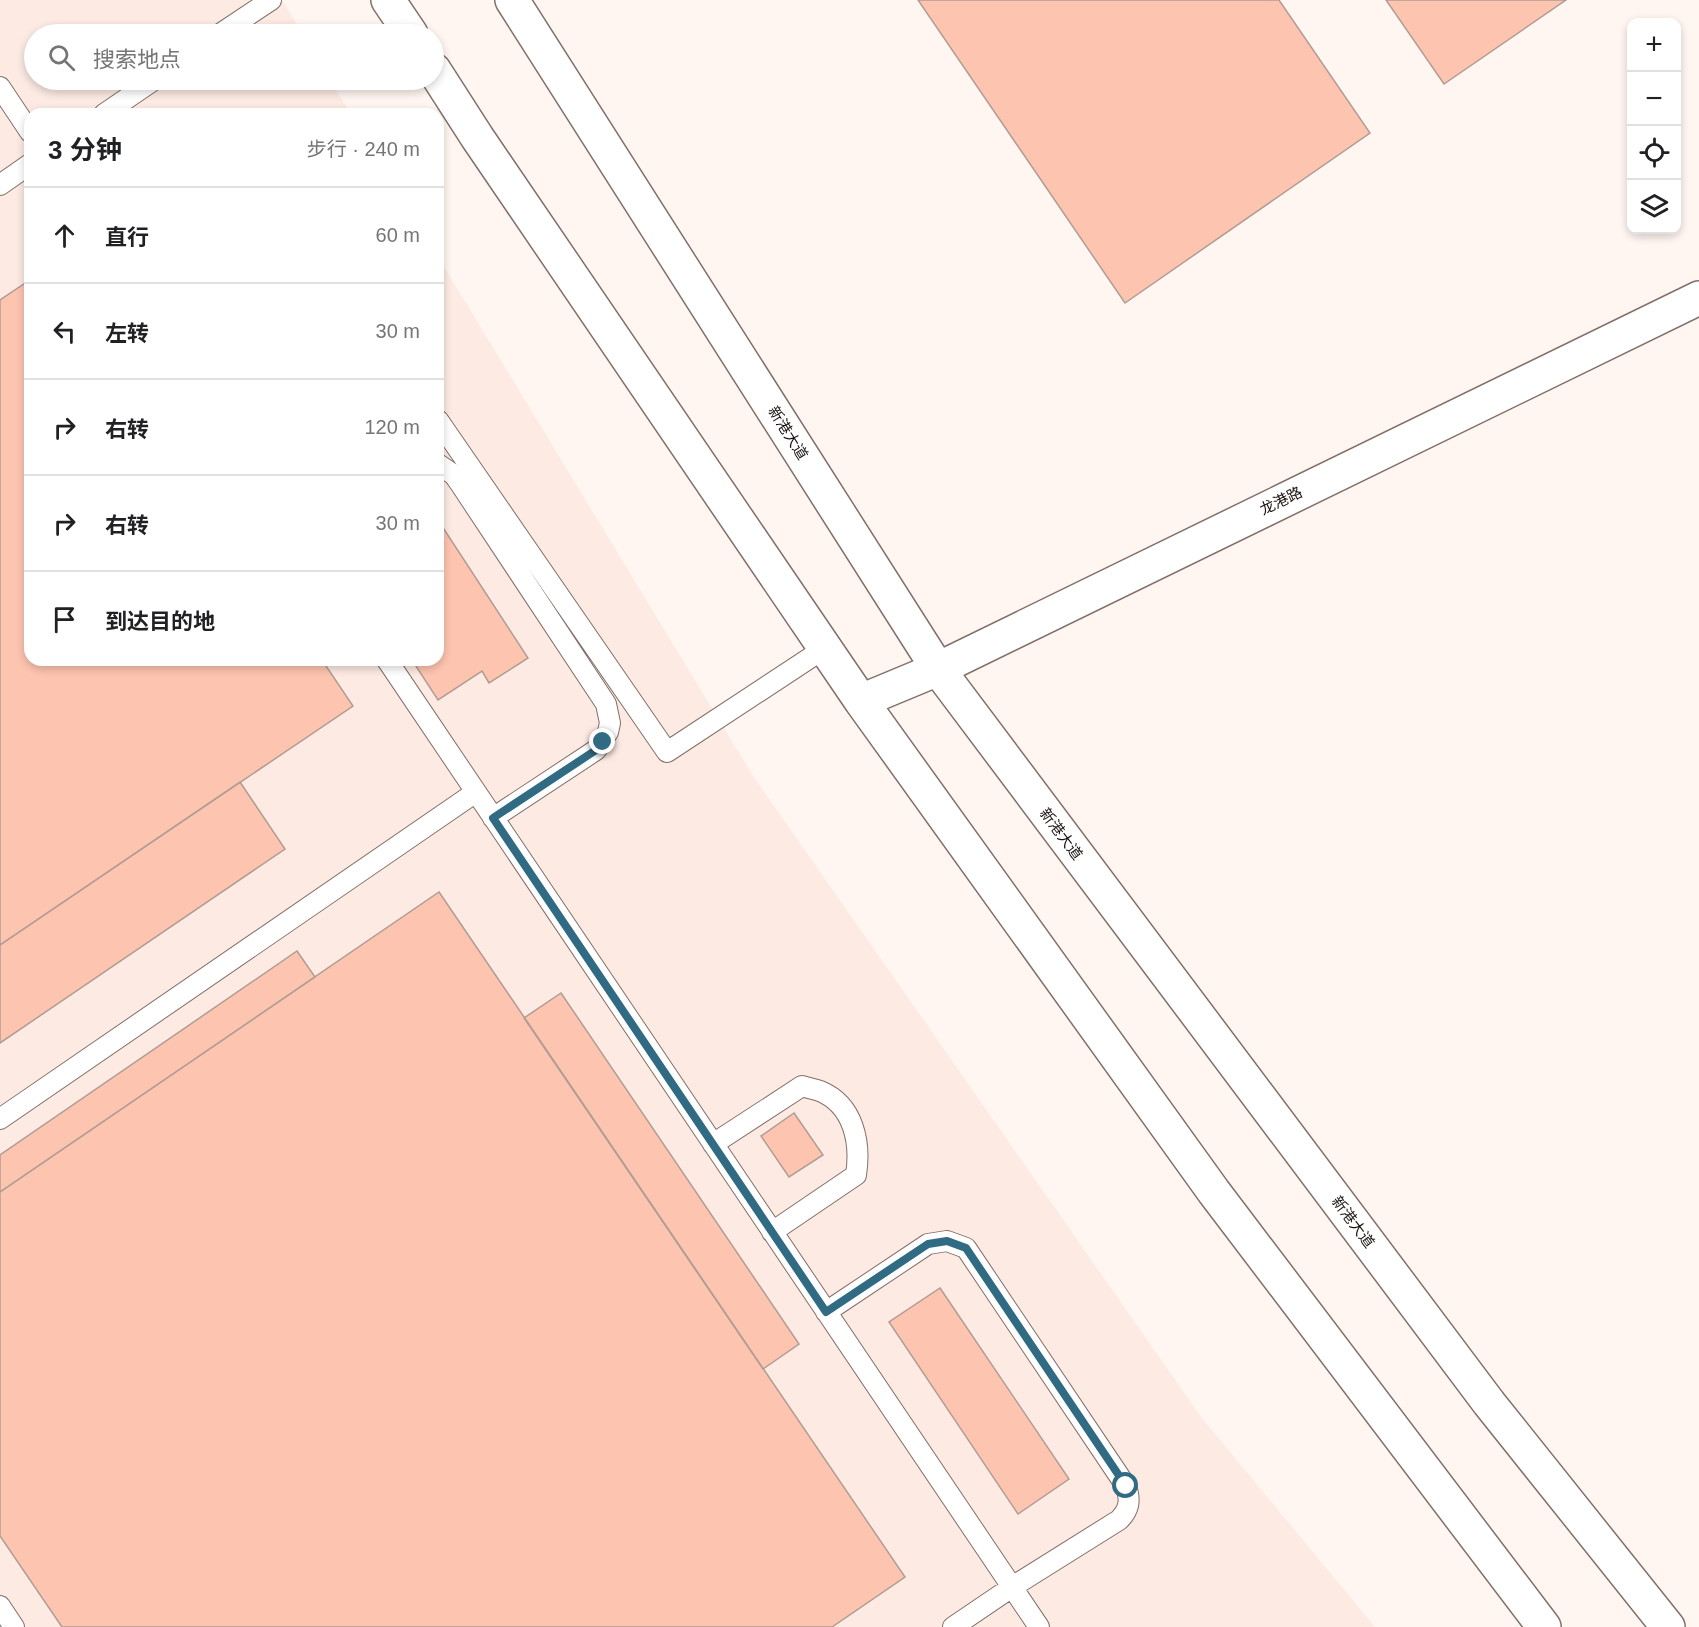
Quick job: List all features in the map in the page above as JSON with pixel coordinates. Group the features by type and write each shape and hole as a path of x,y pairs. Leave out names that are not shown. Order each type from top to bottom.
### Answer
{"main road":[{"path":"388,0 404,24"},
{"name":"新港大道","path":"512,0 938,669 1489,1403 1668,1627"},
{"path":"444,86 861,701 1214,1192 1544,1627"},
{"name":"龙港路","path":"861,701 938,669 1699,298"}],"lane":[{"path":"235,24 271,0"},
{"path":"0,87 24,123"},
{"path":"113,108 139,90"},
{"path":"0,185 24,168"},
{"path":"444,429 668,752 825,648"},
{"path":"444,468 454,475 461,485 606,704 609,713 608,732 596,750 493,818"},
{"path":"391,666 1039,1627"},
{"path":"0,1119 476,792"},
{"path":"713,1144 802,1086 821,1091 838,1103 849,1118 859,1146 856,1175 772,1232"},
{"path":"826,1312 928,1244 947,1241 966,1248 1121,1478 1129,1494 1127,1512 1119,1520 953,1627"},
{"path":"0,1606 14,1627"}],"shaded area":[{"path":"0,0 282,0 297,24 24,24 24,90 336,90 347,108 24,108 24,666 444,666 444,267 753,776 1201,1417 1375,1627 0,1627"}],"building":[{"path":"918,0 1279,0 1370,133 1125,303"},
{"path":"1386,0 1566,0 1444,84"},
{"path":"24,284 24,666 326,666 353,706 0,945 0,300"},
{"path":"444,529 528,658 489,683 482,671 438,700 416,666 444,666"},
{"path":"240,782 285,849 0,1043 0,945"},
{"path":"439,892 905,1577 832,1627 62,1627 0,1536 0,1192"},
{"path":"297,951 315,977 0,1192 0,1155"},
{"path":"561,993 799,1344 763,1369 524,1018"},
{"path":"794,1113 823,1155 789,1177 761,1136"},
{"path":"940,1288 1069,1479 1018,1514 889,1322"}],"route":[{"path":"603,742 596,750 493,818 826,1312 928,1244 947,1241 966,1248 1126,1486"}]}
